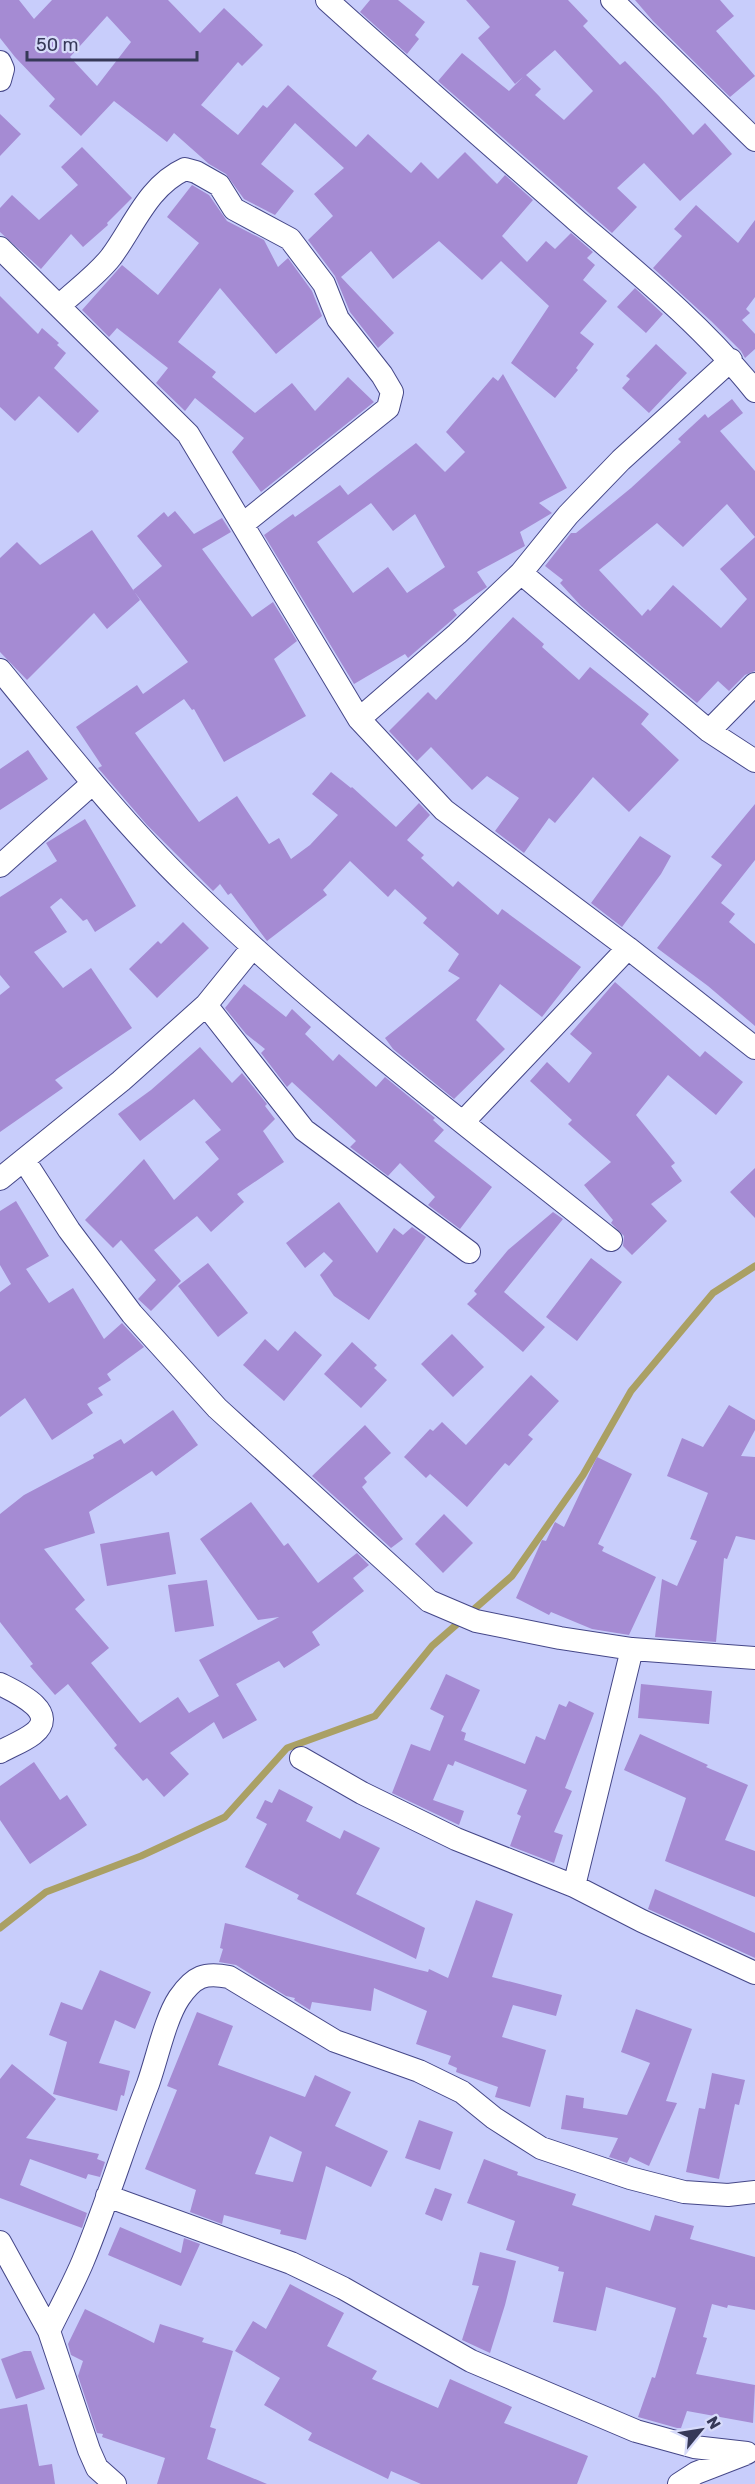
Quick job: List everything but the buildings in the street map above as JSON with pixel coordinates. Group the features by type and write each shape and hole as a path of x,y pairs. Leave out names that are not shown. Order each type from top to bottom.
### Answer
{"street":[{"path":"327,0 437,100 645,280 731,360 755,391"},
{"path":"612,0 755,141"},
{"path":"0,62 3,69 0,80"},
{"path":"59,306 110,259 144,204 171,175 185,169 196,172 219,185 234,208 290,239 324,284 338,319 382,375 392,392 388,408 243,524"},
{"path":"0,248 188,434 359,718 444,810 628,948 755,1048"},
{"path":"359,718 458,633 521,573 568,515 621,460 731,360"},
{"path":"521,573 710,731 755,761"},
{"path":"0,670 93,783 186,884 253,947 346,1029 611,1240"},
{"path":"710,731 755,684"},
{"path":"0,866 93,783"},
{"path":"0,1179 121,1081 206,1005 253,947"},
{"path":"463,1122 628,948"},
{"path":"206,1005 304,1130 469,1252"},
{"path":"24,1160 69,1230 132,1314 217,1408 429,1601 476,1621 560,1638 632,1649 755,1658"},
{"path":"574,1886 632,1649"},
{"path":"0,1684 32,1701 40,1710 41,1719 39,1728 33,1734 0,1752"},
{"path":"301,1758 362,1793 456,1839 574,1886 642,1921 755,1973"},
{"path":"49,2331 82,2261 179,1998 192,1983 203,1975 212,1973 229,1977 335,2041 419,2071 462,2092 494,2118 541,2148 630,2178 684,2192 728,2195 755,2192"},
{"path":"107,2196 291,2263 343,2288 471,2361 636,2431 694,2447 751,2453"},
{"path":"0,2242 49,2331 89,2450 109,2483"},
{"path":"679,2484 696,2474 751,2453"}],"waterway":[{"path":"0,1928 46,1892 141,1856 225,1817 287,1748 375,1716 432,1646 512,1576 583,1475 631,1391 713,1293 755,1266"}]}
